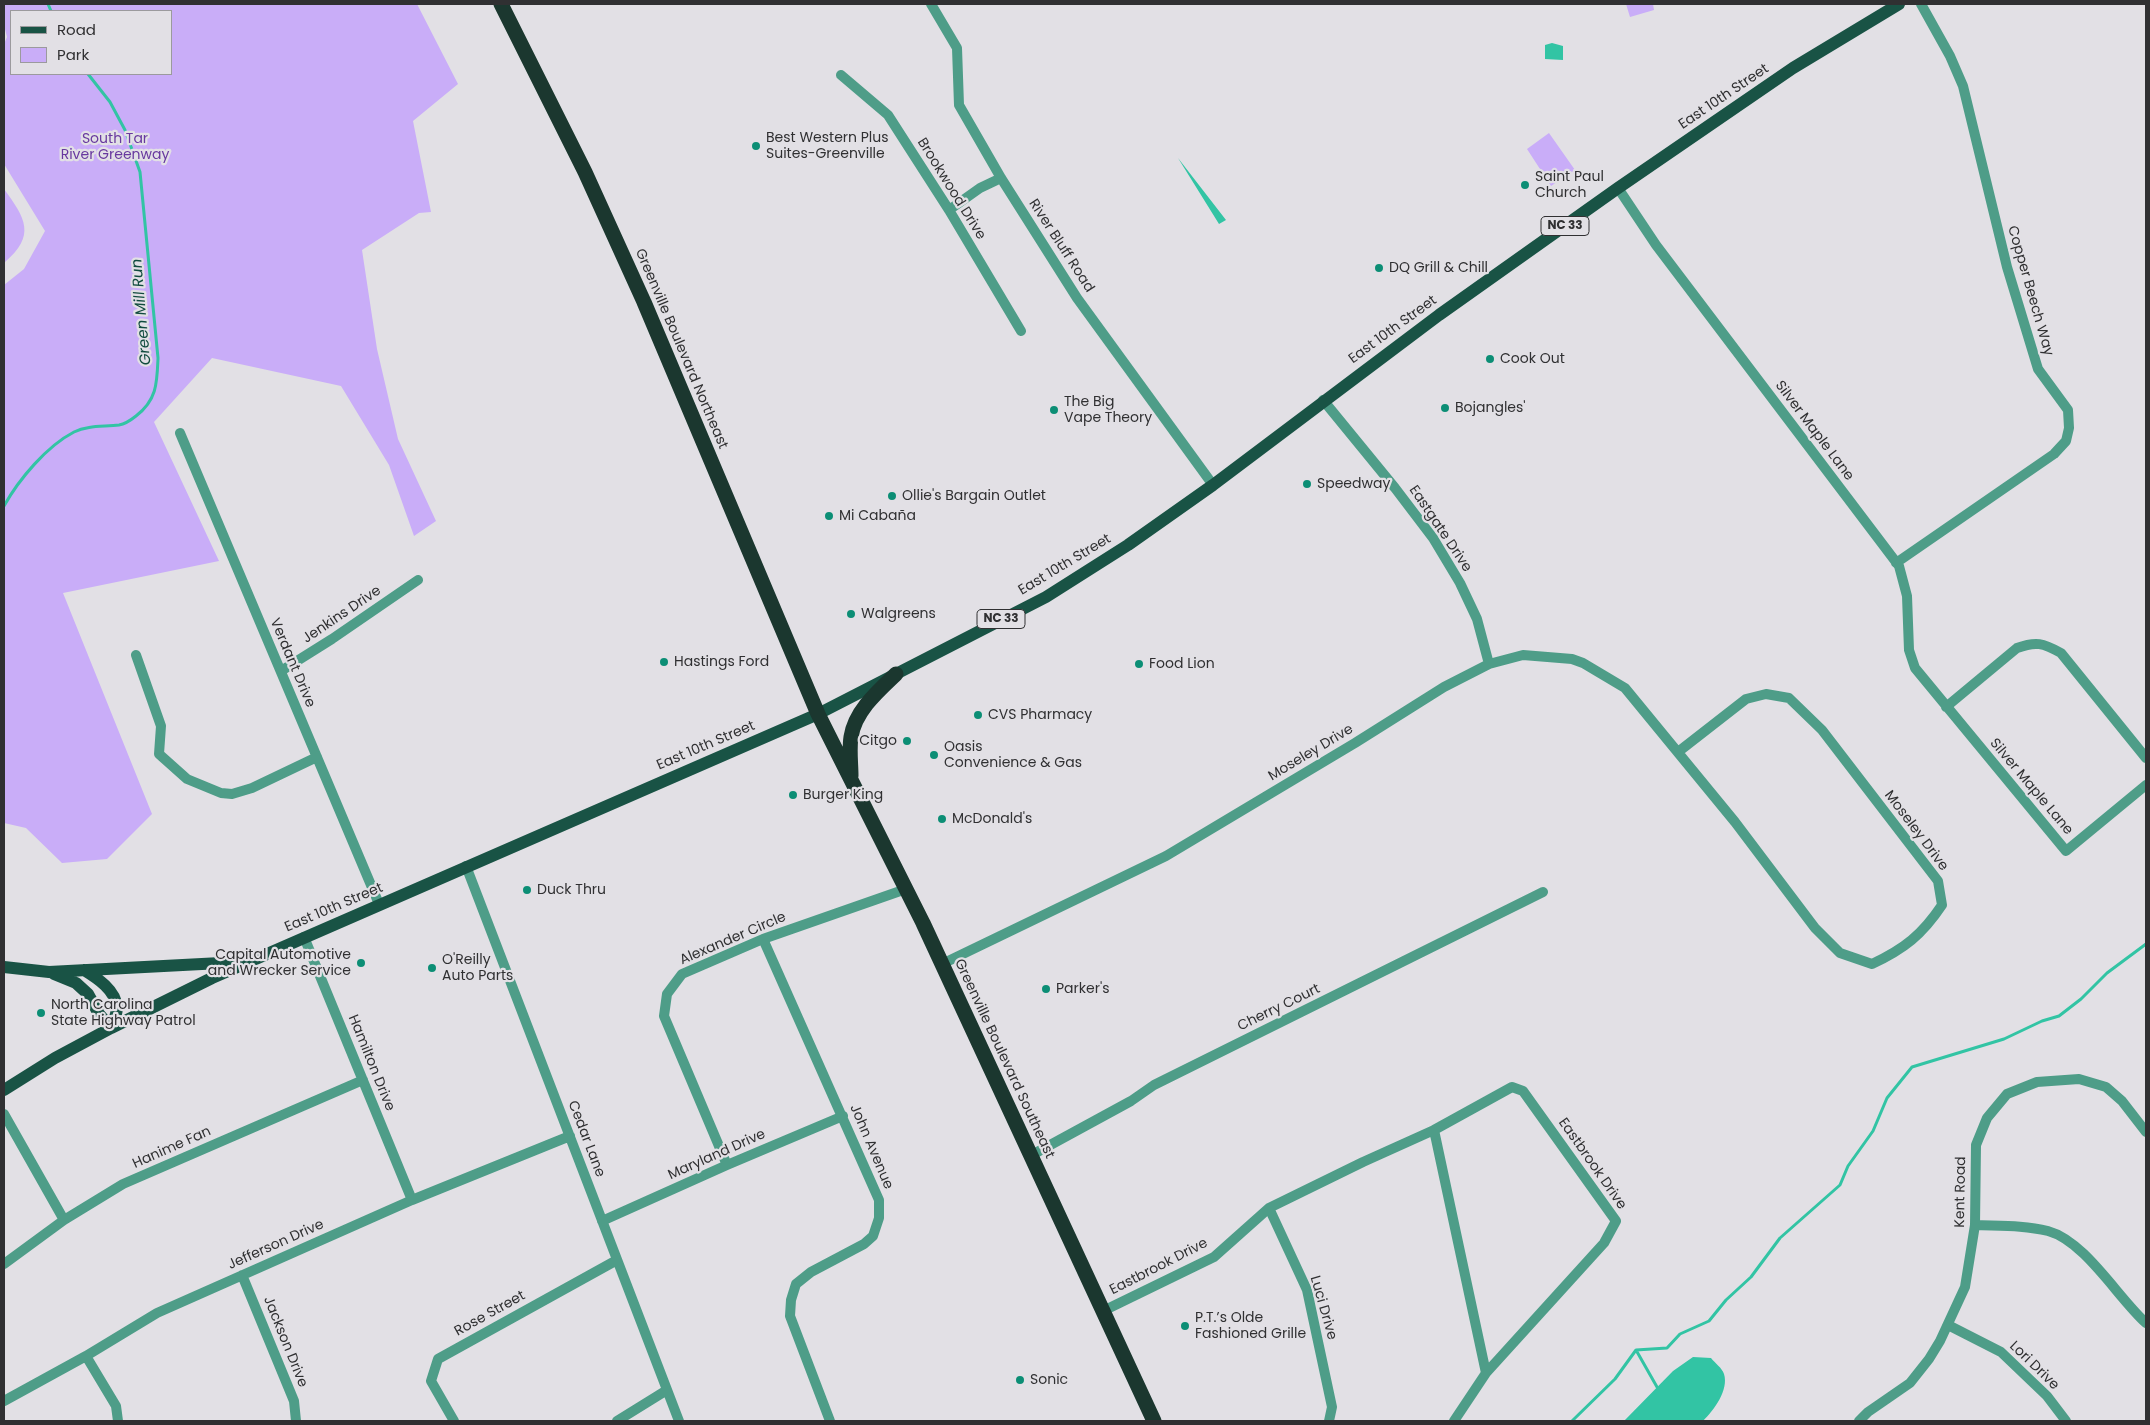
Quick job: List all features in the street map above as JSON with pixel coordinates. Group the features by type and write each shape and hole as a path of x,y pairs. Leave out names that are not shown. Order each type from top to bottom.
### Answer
{"highway":[{"name":"Greenville Boulevard Northeast","path":"501,4 585,172 644,302 818,714"},
{"path":"851,780 850,744 853,728 874,695 896,674"},
{"name":"Greenville Boulevard Southeast","path":"818,714 942,964 1154,1421"}],"main road":[{"name":"East 10th Street","path":"4,1090 55,1058 111,1028 248,962 818,714 1046,597 1128,545 1212,485 1323,400 1618,188 1793,68 1899,4"},
{"path":"4,967 49,972 248,962"},
{"path":"84,970 100,980 111,992 117,1009 111,1028"},
{"path":"49,972 76,983 88,994 99,1014 111,1028"}],"street":[{"name":"River Bluff Road","path":"931,4 958,48 959,105 1000,178 1077,298 1212,485"},
{"name":"Copper Beech Way","path":"1896,563 2054,454 2066,442 2069,428 2068,410 2038,369 2007,267 1963,86 1950,56 1921,4"},
{"name":"Brookwood Drive","path":"841,75 888,115 949,210 1021,331"},
{"path":"949,210 980,188 1000,178"},
{"name":"Silver Maple Lane","path":"1618,188 1656,245 1896,563 1907,596 1909,650 1915,668 2066,851 2146,785"},
{"name":"Eastgate Drive","path":"1323,400 1433,538 1460,582 1477,619 1489,664"},
{"name":"Verdant Drive","path":"180,432 379,904"},
{"name":"Jenkins Drive","path":"281,671 332,639 418,580"},
{"path":"1946,707 2016,648 2030,644 2046,645 2061,653 2146,758"},
{"path":"136,655 161,726 159,754 187,779 221,793 232,794 283,774 317,757"},
{"name":"Moseley Drive","path":"942,964 1166,856 1347,748 1437,691 1489,664 1523,655 1572,659 1625,688 1735,822 1815,928 1840,953 1872,964 1897,952 1919,934 1927,927 1942,905 1938,881 1822,730 1789,698 1766,694 1746,699 1678,752"},
{"name":"Cedar Lane","path":"466,866 679,1421"},
{"name":"Alexander Circle","path":"727,1165 664,1016 667,994 682,974 764,939 906,889"},
{"name":"Cherry Court","path":"1030,1156 1131,1101 1154,1085 1543,892"},
{"name":"Hamilton Drive","path":"304,937 412,1200"},
{"name":"John Avenue","path":"764,939 879,1200 879,1218 873,1236 811,1272 796,1284 791,1300 790,1316 830,1421"},
{"name":"Kent Road","path":"1859,1421 1868,1412 1910,1383 1929,1359 1948,1325 1965,1287 1975,1225 1976,1145 1987,1118 2007,1094 2037,1082 2079,1078 2106,1087 2122,1101 2146,1132"},
{"name":"Hanime Fan","path":"4,1264 64,1220 124,1184 363,1080"},
{"name":"Eastbrook Drive","path":"1103,1311 1214,1257 1268,1208 1434,1130 1512,1087 1523,1091 1616,1221 1604,1243 1486,1373 1454,1421"},
{"path":"4,1114 64,1220"},
{"name":"Maryland Drive","path":"602,1221 843,1116"},
{"path":"1434,1130 1486,1373"},
{"name":"Jefferson Drive","path":"4,1401 86,1356 157,1313 412,1200 570,1136"},
{"name":"Luci Drive","path":"1268,1208 1307,1290 1332,1407 1329,1421"},
{"path":"1975,1225 2022,1226 2050,1232 2076,1248 2100,1272 2130,1309 2146,1323"},
{"name":"Rose Street","path":"454,1421 431,1381 438,1359 617,1260"},
{"name":"Jackson Drive","path":"242,1275 294,1401 296,1421"},
{"name":"Lori Drive","path":"1948,1325 2002,1352 2047,1396 2066,1421"},
{"path":"86,1356 116,1406 118,1421"},
{"path":"617,1421 667,1390"},
{"path":"1868,1412 1876,1421"}],"green space":[{"name":"South Tar River Greenway","path":"4,4 417,4 458,84 413,121 431,212 419,213 362,250 377,349 398,439 436,521 414,536 389,465 341,386 212,358 154,422 219,561 63,593 152,814 107,859 62,863 26,828 4,823 4,285 24,269 45,231 4,164 4,44 7,37 4,25"},
{"path":"1626,4 1653,4 1654,10 1630,17"},
{"path":"1549,133 1575,170 1551,186 1527,149"},
{"path":"4,189 22,218 24,235 21,244 4,263"}],"shaded area":[{"path":"1552,43 1563,46 1563,60 1545,59 1545,45"},
{"path":"1178,158 1226,220 1219,224"},
{"path":"1693,1357 1711,1358 1723,1372 1725,1380 1720,1399 1703,1421 1624,1421 1673,1371"}],"waterway":[{"name":"Green Mill Run","path":"48,4 51,10"},
{"name":"Green Mill Run","path":"4,506 17,485 44,454 64,438 79,430 90,427 119,425 130,420 148,404 156,383 158,358 140,172 125,130 110,102 89,75"},
{"path":"1636,1350 1667,1348 1680,1334 1709,1321 1726,1300 1751,1277 1780,1238 1840,1185 1848,1166 1873,1131 1887,1098 1912,1067 2004,1039 2042,1021 2059,1016 2081,999 2107,973 2146,944"},
{"path":"1636,1350 1657,1387"},
{"path":"1572,1421 1615,1379 1636,1350"}],"place":[{"name":"Best Western Plus Suites-Greenville","path":"756,146"},
{"name":"Saint Paul Church","path":"1525,185"},
{"name":"DQ Grill & Chill","path":"1379,268"},
{"name":"Cook Out","path":"1490,359"},
{"name":"Bojangles'","path":"1445,408"},
{"name":"The Big Vape Theory","path":"1054,410"},
{"name":"Speedway","path":"1307,484"},
{"name":"Ollie's Bargain Outlet","path":"892,496"},
{"name":"Mi Cabaña","path":"829,516"},
{"name":"Walgreens","path":"851,614"},
{"name":"Hastings Ford","path":"664,662"},
{"name":"Food Lion","path":"1139,664"},
{"name":"CVS Pharmacy","path":"978,715"},
{"name":"Citgo","path":"907,741"},
{"name":"Oasis Convenience & Gas","path":"934,755"},
{"name":"Burger King","path":"793,795"},
{"name":"McDonald's","path":"942,819"},
{"name":"Duck Thru","path":"527,890"},
{"name":"Capital Automotive and Wrecker Service","path":"361,963"},
{"name":"O'Reilly Auto Parts","path":"432,968"},
{"name":"Parker's","path":"1046,989"},
{"name":"North Carolina State Highway Patrol","path":"41,1013"},
{"name":"P.T.’s Olde Fashioned Grille","path":"1185,1326"},
{"name":"Sonic","path":"1020,1380"}]}
